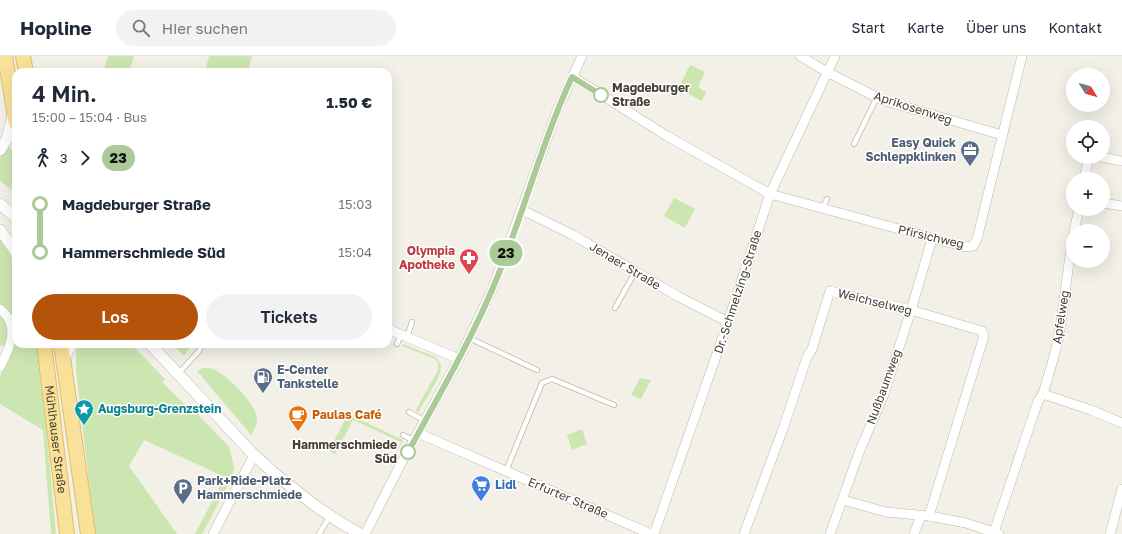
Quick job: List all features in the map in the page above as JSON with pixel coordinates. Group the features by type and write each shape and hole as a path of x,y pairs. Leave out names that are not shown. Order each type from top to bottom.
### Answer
{"main road":[{"path":"5,56 12,99"},
{"path":"23,56 25,68"},
{"name":"Mühlhauser Straße","path":"45,348 67,534"},
{"name":"Mühlhauser Straße","path":"62,348 88,534"}],"street":[{"path":"366,534 416,437 459,359 492,290 512,231 522,210 557,112 582,56"},
{"name":"Aprikosenweg","path":"800,56 827,72 882,100 1002,135"},
{"name":"Dr.-Schmelzing-Straße","path":"653,534 728,322 770,194 827,72 836,56"},
{"name":"Pfirsichweg","path":"770,194 965,248 973,246 977,239 1022,56"},
{"path":"572,77 667,136 770,194"},
{"path":"0,150 7,139 12,126"},
{"path":"1110,159 1122,161"},
{"path":"0,204 12,214"},
{"path":"1110,204 1122,206"},
{"name":"Jenaer Straße","path":"522,210 573,235 635,272 728,322"},
{"path":"0,230 12,246"},
{"name":"Nußbaumweg","path":"830,534 860,450 884,394 932,239"},
{"name":"Apfelweg","path":"997,533 1038,401 1043,394 1057,345 1061,327 1068,268"},
{"name":"Weichselweg","path":"744,534 784,426 807,357 812,349 830,291 911,310 982,331 984,336 925,516"},
{"path":"0,309 10,319 12,326"},
{"path":"392,331 459,359"},
{"path":"0,367 12,342"},
{"path":"63,359 70,348"},
{"path":"154,348 254,455 287,484 330,516 360,534"},
{"path":"1043,394 1091,410 1122,423"},
{"name":"Erfurter Straße","path":"416,437 506,471 653,534"},
{"path":"212,534 254,455"},
{"path":"1110,534 1122,489"},
{"path":"843,500 886,512 925,516 966,524 997,533"},
{"path":"914,534 925,516"}],"lane":[{"path":"854,144 877,97"},
{"path":"822,209 827,199"},
{"path":"615,308 635,272"},
{"path":"397,344 404,336 412,322"},
{"path":"469,338 537,370"},
{"path":"178,374 200,348"},
{"path":"506,471 542,383 552,379 614,404"},
{"path":"409,412 425,421"},
{"path":"403,435 416,437"},
{"path":"56,498 61,479"},
{"path":"319,534 330,516"}],"green space":[{"path":"108,56 134,56 130,68 104,68"},
{"path":"209,56 252,56 249,68 206,68"},
{"path":"690,65 705,72 698,87 706,92 702,101 678,89"},
{"path":"9,147 12,149 12,190 0,181 0,157"},
{"path":"674,198 695,209 685,228 664,216"},
{"path":"0,239 12,258 12,348 36,348 46,424 56,534 51,534 43,430 0,404 0,377 12,349 0,346"},
{"path":"403,344 435,357 441,366 435,384 418,413 416,410 438,370 438,363 435,359 402,346"},
{"path":"77,348 135,348 165,379 162,382 192,412 194,410 229,447 234,467 232,478 202,534 195,534 225,477 144,440 129,466 177,534 95,534 76,371"},
{"path":"177,348 189,348 184,356"},
{"path":"203,368 216,370 223,375 238,388 251,404 257,419 256,426 251,435 197,371"},
{"path":"640,378 651,380 641,399 631,395"},
{"path":"348,414 403,440 390,465 401,442 353,420 335,454 329,451"},
{"path":"582,429 587,444 572,450 567,435"}],"bus line":[{"name":"23","path":"408,452 459,359 492,290 557,112 572,77 601,95"}],"place":[{"name":"Magdeburger Straße","path":"601,95"},
{"name":"Easy Quick Schleppklinken","path":"970,167"},
{"name":"Olympia Apotheke","path":"469,275"},
{"name":"E-Center Tankstelle","path":"263,394"},
{"name":"Augsburg-Grenzstein","path":"84,426"},
{"name":"Paulas Café","path":"298,432"},
{"name":"Hammerschmiede Süd","path":"408,452"},
{"name":"Lidl","path":"481,502"},
{"name":"Park+Ride-Platz Hammerschmiede","path":"183,505"}]}
